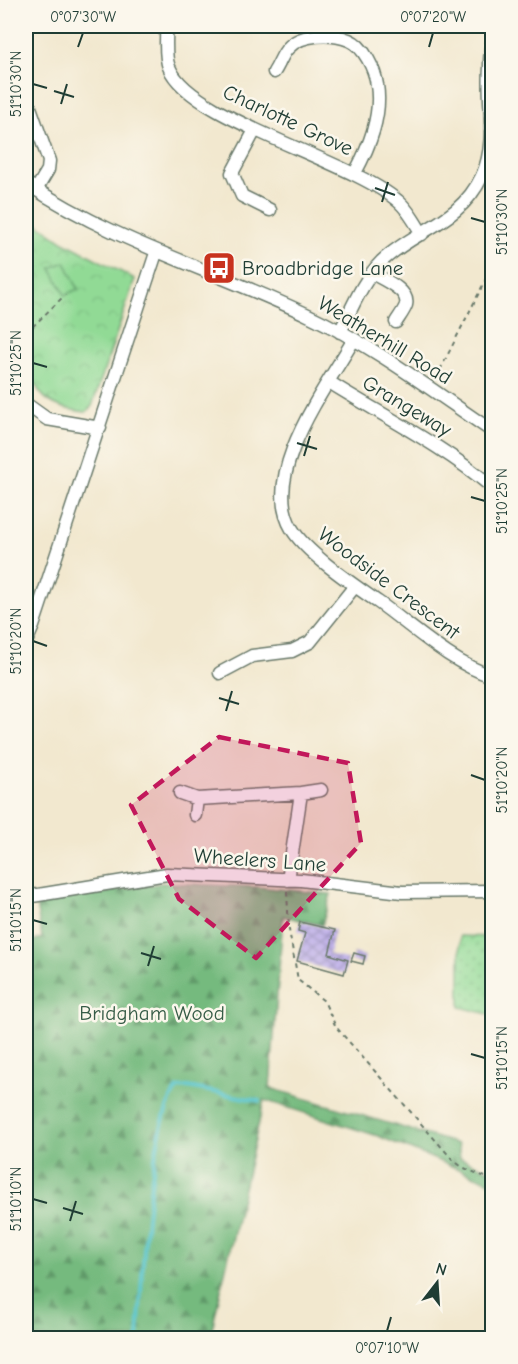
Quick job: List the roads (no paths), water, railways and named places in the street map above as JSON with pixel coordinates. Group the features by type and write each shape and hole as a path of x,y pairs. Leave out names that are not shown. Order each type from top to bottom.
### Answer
{"street":[{"name":"Charlotte Grove","path":"166,26 169,67 191,95 255,130 355,173 400,202 422,234"},
{"path":"274,72 288,47 305,31 319,36 350,40 368,58 378,85 377,113 370,144 355,173"},
{"path":"340,332 372,273 388,257 456,211 472,194 482,176 492,138 488,94 492,44"},
{"path":"26,96 49,161 48,170 36,190"},
{"path":"255,130 232,173 242,196 270,210"},
{"name":"Weatherhill Road","path":"26,183 78,216 156,253 284,304 354,339 492,431"},
{"path":"26,642 100,428 156,253"},
{"path":"372,273 400,290 405,297 406,304 396,322"},
{"name":"Woodside Crescent","path":"354,339 296,442 286,466 281,492 284,512 292,530 305,545 355,586 452,655 492,676"},
{"name":"Grangeway","path":"329,382 420,434 467,466 492,487"},
{"path":"26,409 47,420 100,428"},
{"path":"220,673 252,656 292,651 310,642 355,586"},
{"path":"180,793 197,799 321,790"},
{"path":"288,880 301,793"},
{"path":"195,815 197,799"},
{"name":"Wheelers Lane","path":"26,897 157,874 288,880 402,892 492,891"}],"waterway":[{"path":"138,1338 144,1246 153,1168 168,1105 178,1088 188,1087 260,1101"}],"place":[{"name":"Broadbridge Lane","path":"219,268"}],"park label":[{"name":"Bridgham Wood","path":"152,1013"}]}
